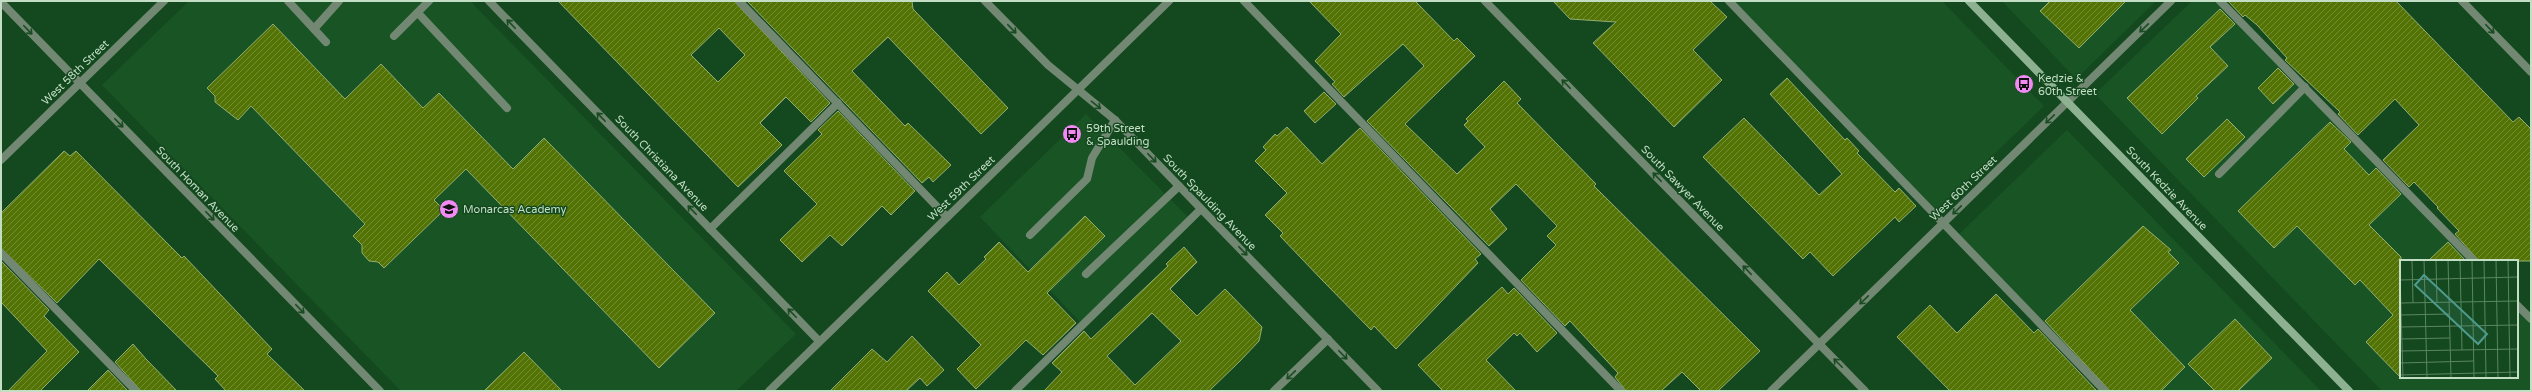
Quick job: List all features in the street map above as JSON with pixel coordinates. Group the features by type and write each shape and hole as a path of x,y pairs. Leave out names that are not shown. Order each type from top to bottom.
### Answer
{"main road":[{"name":"South Kedzie Avenue","path":"1969,1 2349,391"}],"street":[{"name":"West 58th Street","path":"1,160 164,1"},
{"path":"288,1 326,42"},
{"path":"314,29 339,1"},
{"name":"South Christiana Avenue","path":"489,1 819,341"},
{"path":"739,1 947,217"},
{"name":"South Spaulding Avenue","path":"985,1 1048,66 1115,120 1378,391"},
{"name":"West 59th Street","path":"768,391 1169,1"},
{"path":"1244,1 1621,391"},
{"name":"South Sawyer Avenue","path":"1485,1 1865,391"},
{"path":"1729,1 2105,391"},
{"name":"West 60th Street","path":"1771,391 2171,1"},
{"path":"2220,1 2473,260"},
{"path":"2462,1 2531,72"},
{"name":"South Homan Avenue","path":"1,2 380,391"},
{"path":"394,36 418,13 424,3"},
{"path":"418,13 507,108"},
{"path":"2219,174 2304,87"},
{"path":"710,228 838,103"},
{"path":"1030,235 1087,179 1092,158 1115,120"},
{"path":"1086,274 1179,186"},
{"path":"1015,391 1201,208"},
{"path":"1,253 136,391"},
{"path":"2518,306 2531,319"},
{"path":"1274,391 1328,339"}],"shaded area":[{"name":"Monarcas Academy","path":"189,1 470,1 796,334 736,391 401,391 102,85"},
{"path":"1729,1 1942,1 2044,106 1933,213"},
{"path":"2002,1 2156,1 2076,79"},
{"path":"2192,1 2220,1 2473,260 2400,260 2400,378 2518,378 2518,306 2531,319 2531,391 2382,391 2095,94"},
{"path":"1086,114 1190,219 1083,325 980,217"},
{"path":"2067,130 2321,391 2105,391 1956,237"}],"building":[{"path":"558,1 734,1 830,103 811,122 786,97 760,123 782,145 738,187","holes":["719,28 745,55 718,82 691,55"]},
{"path":"747,1 912,1 913,9 1008,108 981,134 888,37 852,71 905,126 908,123 951,165 933,182 929,177 922,183"},
{"path":"1309,1 1415,1 1454,41 1457,38 1475,56 1405,124 1457,174 1485,147 1464,125 1468,121 1466,119 1504,81 1521,99 1517,103 1596,184 1594,186 1760,351 1718,391 1701,391 1682,372 1661,391 1626,391 1615,377 1618,373 1570,321 1565,326 1521,280 1556,245 1547,236 1557,226 1516,184 1490,209 1507,229 1489,246 1367,121 1424,66 1403,44 1344,97 1332,84 1335,82 1315,61 1341,34"},
{"path":"1553,1 1710,1 1727,17 1693,50 1722,80 1674,127 1593,43 1616,22 1570,19"},
{"path":"2050,1 2126,1 2079,48 2040,11"},
{"path":"2228,1 2396,1 2513,122 2519,117 2531,129 2531,261 2478,260 2455,234 2459,231 2437,208 2438,207 2414,182 2409,187 2383,160 2419,125 2395,99 2358,135 2338,114 2340,112 2285,60 2287,58 2257,25 2245,15 2243,17"},
{"path":"2220,9 2235,24 2210,47 2228,66 2196,96 2198,98 2162,134 2127,98"},
{"path":"273,24 345,99 381,64 423,108 439,93 513,169 544,138 715,313 659,368 466,169 434,200 444,210 384,268 378,262 369,261 362,253 362,245 353,236 365,224 251,106 238,120 215,102 215,96 207,88"},
{"path":"2278,68 2294,84 2273,104 2258,88"},
{"path":"1787,78 1845,140 1847,138 1859,151 1857,153 1895,192 1899,188 1916,206 1899,222 1895,217 1833,276 1810,252 1803,259 1703,157 1744,118 1819,195 1842,174 1770,94"},
{"path":"1324,92 1336,104 1315,123 1304,111"},
{"path":"838,111 915,191 891,215 882,206 842,246 830,235 802,262 780,240 817,204 784,171 822,134 818,130"},
{"path":"2227,119 2245,137 2204,177 2186,159"},
{"path":"2330,122 2351,142 2344,149 2369,175 2376,168 2401,194 2369,225 2401,257 2400,377 2366,342 2393,315 2360,280 2355,285 2297,226 2274,248 2238,211"},
{"path":"1287,127 1322,164 1360,128 1481,254 1475,259 1478,263 1396,349 1374,326 1371,330 1323,281 1280,236 1283,233 1265,215 1287,193 1255,161 1266,150 1263,147 1275,134 1277,136"},
{"path":"64,151 70,156 76,151 182,258 184,256 272,349 267,354 305,391 226,391 215,379 218,376 99,259 57,303 1,248 1,213"},
{"path":"1085,216 1105,236 1047,293 1076,323 1043,355 1026,340 976,389 957,369 981,345 928,291 947,272 959,285 986,259 984,257 999,242 1028,272"},
{"path":"2143,226 2171,250 2168,252 2179,263 2130,310 2185,367 2161,391 2110,391 2045,321"},
{"path":"2448,242 2465,260 2429,260"},
{"path":"1184,247 1197,262 1170,289 1197,316 1225,289 1262,327 1259,341 1209,391 1044,391 1062,372 1052,363 1084,331 1091,339 1168,266 1166,264","holes":["1152,313 1181,341 1135,385 1107,356"]},
{"path":"1,261 49,310 44,316 79,352 40,391 8,391 47,351 1,302"},
{"path":"1502,287 1508,294 1514,288 1557,333 1537,352 1520,333 1517,336 1514,333 1486,360 1516,391 1443,391 1418,365"},
{"path":"1996,294 2034,333 2038,329 2097,391 1950,391 1897,337 1930,305 1957,333"},
{"path":"2235,319 2272,358 2238,391 2215,391 2188,364"},
{"path":"912,336 944,370 927,386 920,378 906,391 830,391 872,349 887,362"},
{"path":"133,344 177,391 141,391 115,362"},
{"path":"524,352 562,391 484,391"},
{"path":"108,370 128,391 87,391"}],"place":[{"name":"Kedzie & 60th Street","path":"2024,84"},
{"name":"59th Street & Spaulding","path":"1072,134"},
{"name":"Monarcas Academy","path":"449,209"}]}
